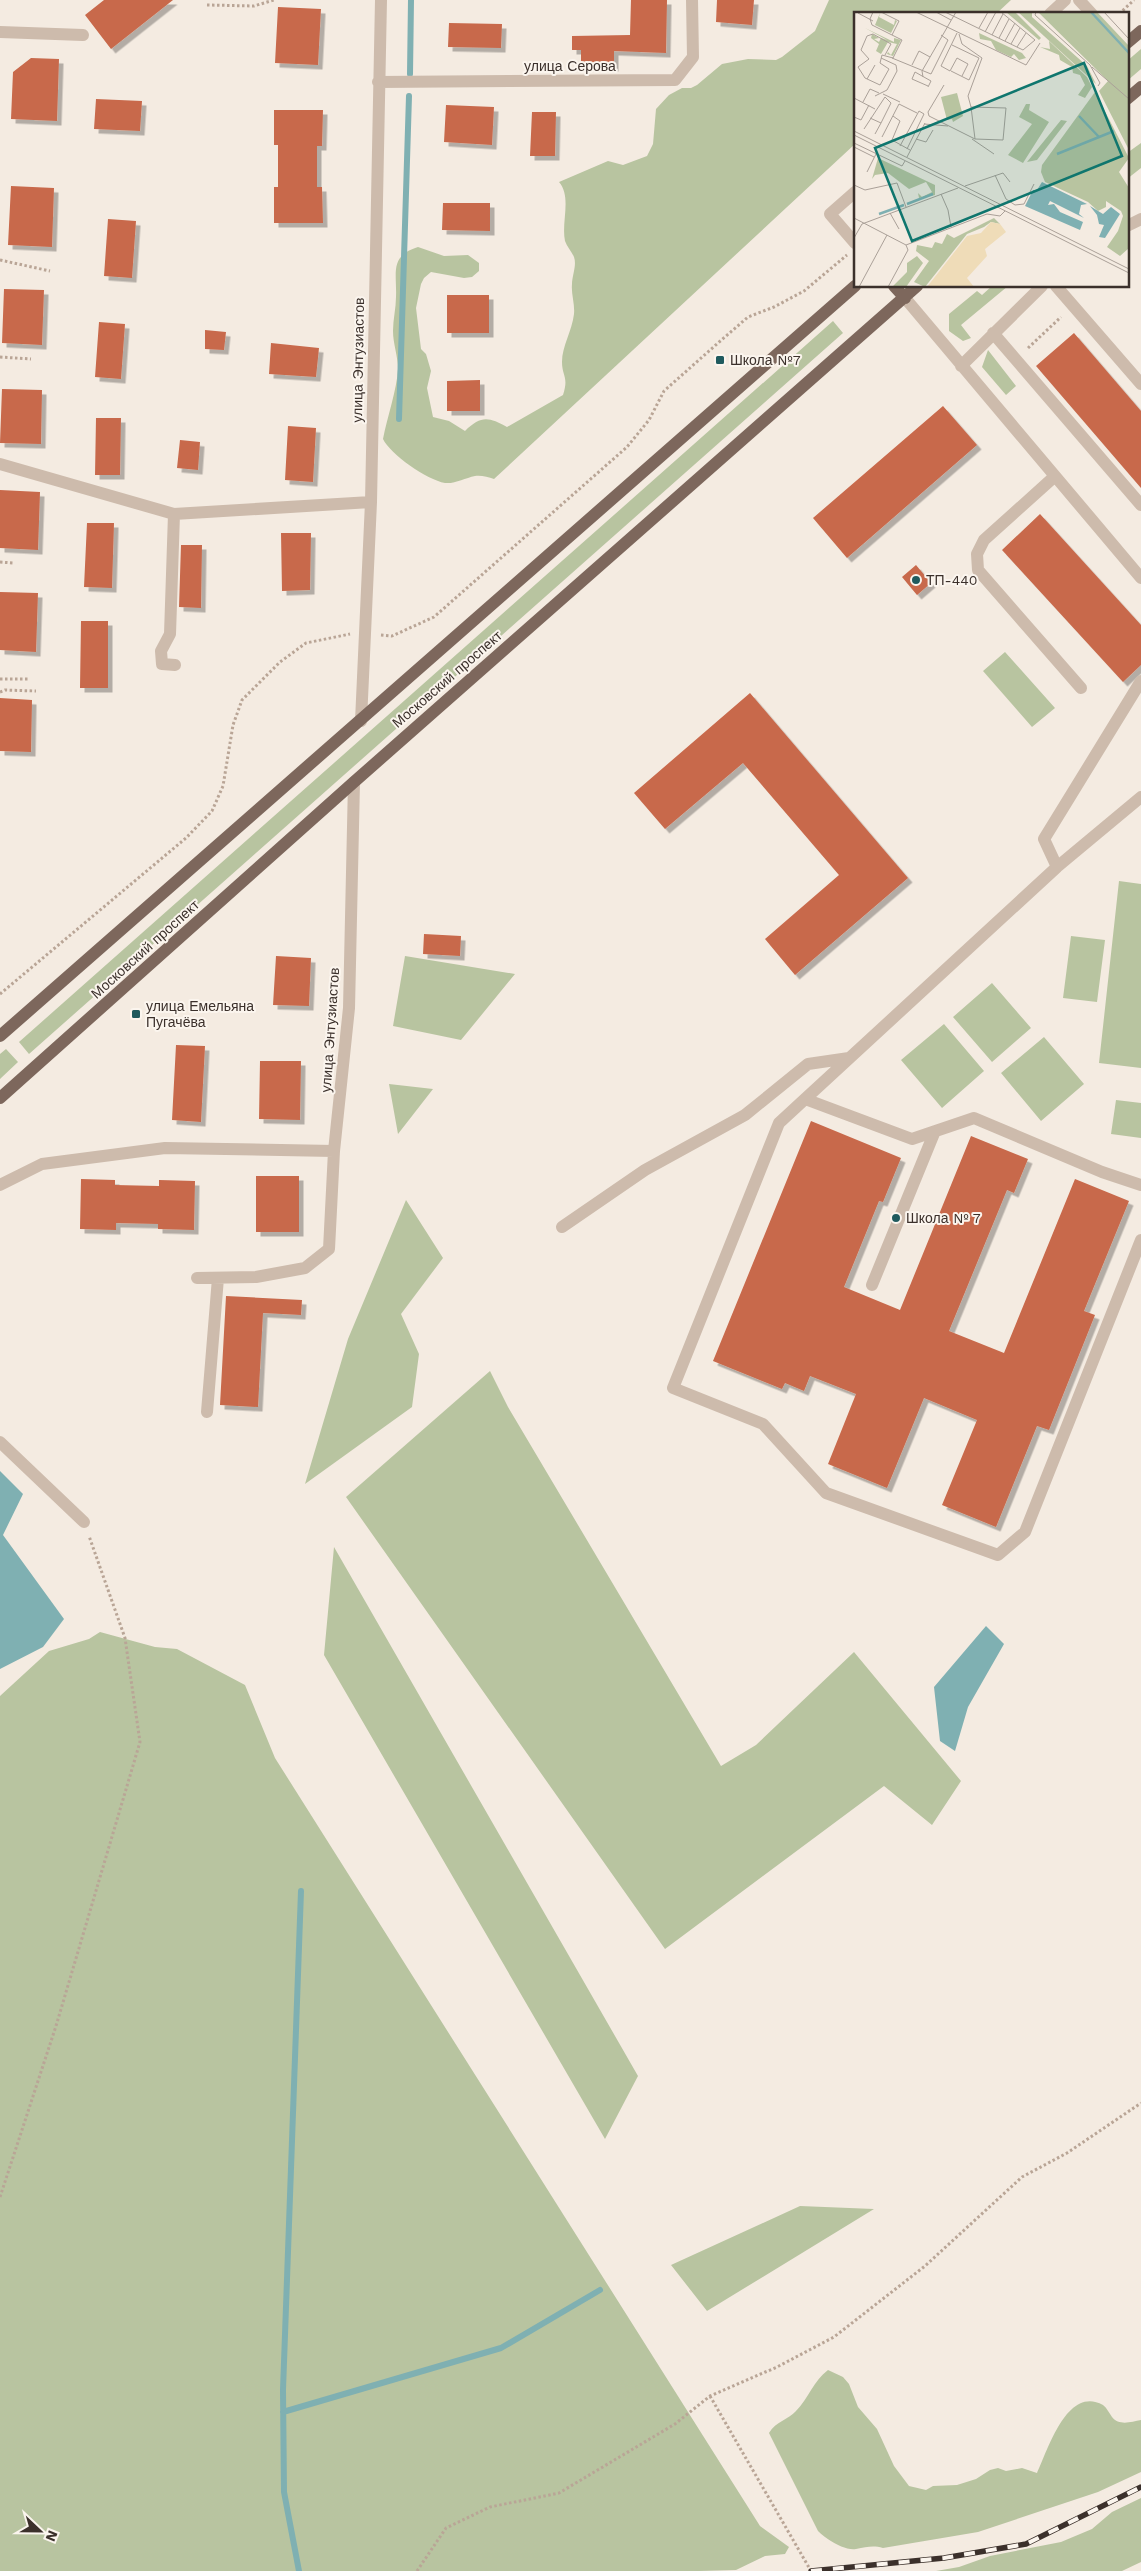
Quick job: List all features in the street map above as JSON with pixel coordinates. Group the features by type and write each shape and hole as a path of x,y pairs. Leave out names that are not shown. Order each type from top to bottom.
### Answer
{"main road":[{"path":"1128,42 1141,31"},
{"path":"1128,98 1141,87"},
{"name":"Московский проспект","path":"0,1036 854,287"},
{"path":"896,288 905,298"},
{"name":"Московский проспект","path":"0,1098 354,782 915,288"}],"street":[{"name":"улица Энтузиастов","path":"361,721 371,502 381,0"},
{"name":"улица Серова","path":"378,82 674,80 693,57 692,0"},
{"path":"1052,12 1065,0"},
{"path":"1079,0 1090,12"},
{"path":"0,32 83,35"},
{"path":"854,193 830,214 854,242"},
{"path":"1128,226 1141,219"},
{"path":"960,366 1040,288"},
{"path":"1058,288 1141,384"},
{"path":"905,298 960,366 1141,578"},
{"path":"993,333 1141,505"},
{"path":"0,464 174,514 371,502"},
{"path":"1054,476 984,540 977,554 978,570 1081,688"},
{"path":"174,514 170,634 161,651 162,664 175,665"},
{"path":"1057,867 1044,839 1141,681"},
{"name":"улица Энтузиастов","path":"218,1278 256,1276 305,1268 328,1249 334,1151 349,1008 354,782"},
{"path":"1141,797 1057,867 779,1123 672,1388 763,1424 826,1493 998,1555 1025,1532 1141,1240"},
{"path":"562,1227 645,1170 745,1115 808,1064 849,1058"},
{"path":"805,1099 912,1139 974,1118 1102,1172 1141,1185"},
{"path":"872,1286 935,1131"},
{"path":"0,1185 42,1164 165,1148 334,1151"},
{"path":"198,1278 218,1278 207,1412"},
{"path":"0,1442 84,1522"}],"path":[{"path":"207,6 254,6 274,0"},
{"path":"1121,12 1134,0"},
{"path":"0,994 186,838 212,811 223,786 233,724 242,700 257,683 306,643 364,633 392,636 434,617 627,447 649,420 664,391 733,330 748,317 774,307 804,291 848,254"},
{"path":"0,260 50,271"},
{"path":"1023,368 1028,346 1058,317 1081,315"},
{"path":"0,357 31,358"},
{"path":"0,562 13,563"},
{"path":"0,680 29,679"},
{"path":"0,692 5,690 36,691"},
{"path":"0,2197 56,2026 140,1742 125,1638 84,1522"},
{"path":"417,2571 446,2528 490,2507 559,2493 675,2424 710,2396 777,2368 834,2337 925,2266 1022,2177 1067,2153 1141,2104"},
{"path":"710,2396 810,2571"}],"green space":[{"path":"829,0 1011,0 998,12 854,12 854,145 494,479 477,476 452,483 437,481 419,472 393,452 383,439 398,369 393,327 396,301 396,266 402,255 418,247 444,256 468,255 479,263 479,271 472,277 464,278 431,272 424,278 421,284 416,308 421,349 426,354 431,371 427,388 433,417 449,421 465,431 476,422 485,419 495,421 507,427 563,395 565,389 562,356 574,314 572,281 575,263 574,257 565,241 566,202 563,188 559,182 608,161 623,165 647,156 653,144 656,109 669,95 682,88 691,88 697,85 722,64 748,59 776,60 815,31"},
{"path":"1141,49 1141,69 1128,80 1128,60"},
{"path":"1141,143 1141,168 1128,178 1128,152"},
{"path":"990,288 1006,288 961,325 971,338 963,341 949,331 949,314 977,291 982,295"},
{"path":"833,321 843,333 29,1054 19,1042"},
{"path":"988,350 1016,386 1006,395 982,367"},
{"path":"1005,652 1055,708 1032,727 983,671"},
{"path":"1119,881 1141,884 1141,1068 1099,1063"},
{"path":"1071,936 1105,940 1097,1002 1063,998"},
{"path":"405,956 515,974 461,1040 393,1026"},
{"path":"992,983 1031,1028 992,1062 953,1017"},
{"path":"944,1024 984,1071 942,1108 901,1060"},
{"path":"1044,1037 1084,1084 1041,1121 1001,1073"},
{"path":"6,1049 18,1062 0,1079 0,1054"},
{"path":"389,1084 433,1089 398,1134"},
{"path":"1116,1100 1141,1103 1141,1138 1111,1134"},
{"path":"406,1200 443,1258 401,1314 419,1354 412,1407 305,1484 348,1339"},
{"path":"490,1371 508,1407 721,1766 756,1745 854,1652 961,1781 932,1825 884,1786 665,1949 346,1497"},
{"path":"334,1547 638,2076 605,2139 324,1655"},
{"path":"100,1632 155,1647 177,1649 245,1685 275,1758 760,2526 789,2547 785,2554 765,2556 736,2570 699,2571 0,2571 0,1696 49,1651 89,1639"},
{"path":"800,2206 874,2209 707,2311 671,2265"},
{"path":"828,2370 843,2377 849,2384 858,2407 877,2429 894,2466 909,2486 926,2490 933,2486 957,2485 976,2479 990,2470 998,2468 1006,2471 1022,2468 1037,2473 1053,2436 1069,2412 1079,2404 1090,2401 1103,2405 1118,2422 1125,2423 1141,2420 1141,2472 1098,2492 978,2532 883,2548 873,2546 856,2549 846,2548 830,2541 818,2531 769,2433 775,2426 796,2411 819,2379"},
{"path":"1141,2498 1141,2562 1122,2571 936,2571 959,2567 990,2556 1061,2542 1092,2529 1112,2512"}],"water":[{"path":"0,1471 23,1494 3,1535 64,1619 43,1647 0,1669"},
{"path":"986,1626 1004,1644 968,1707 955,1751 940,1741 934,1687"}],"building":[{"path":"104,0 173,0 111,49 85,15"},
{"path":"631,0 667,0 666,53 614,51 614,67 581,67 581,50 572,50 572,36 630,35"},
{"path":"717,0 754,0 752,25 716,22"},
{"path":"278,7 321,9 318,65 275,63"},
{"path":"449,23 502,24 501,48 448,47"},
{"path":"31,58 59,59 57,121 11,119 13,72"},
{"path":"96,99 142,101 140,131 94,129"},
{"path":"446,105 494,107 492,145 444,142"},
{"path":"274,110 323,110 322,146 317,146 317,187 322,187 323,223 274,223 274,187 278,187 278,145 274,145"},
{"path":"532,112 556,112 555,156 530,156"},
{"path":"11,186 54,188 52,247 8,245"},
{"path":"443,203 490,203 490,231 442,230"},
{"path":"108,219 136,221 132,278 104,276"},
{"path":"4,289 44,290 42,345 2,343"},
{"path":"447,295 489,295 489,333 447,333"},
{"path":"99,322 125,324 121,379 95,377"},
{"path":"205,330 226,332 224,350 205,349"},
{"path":"1074,333 1141,411 1141,488 1036,366"},
{"path":"271,343 319,348 316,377 269,374"},
{"path":"480,380 480,411 447,411 447,381"},
{"path":"2,389 42,390 41,444 0,443"},
{"path":"943,406 977,445 847,558 813,518"},
{"path":"96,418 121,418 120,475 95,475"},
{"path":"288,426 316,428 313,482 285,480"},
{"path":"180,440 200,442 198,470 177,468"},
{"path":"0,490 40,492 38,550 0,548"},
{"path":"1040,514 1141,625 1141,665 1123,682 1002,550"},
{"path":"87,523 114,523 112,588 84,587"},
{"path":"281,533 311,533 310,590 282,591"},
{"path":"181,545 202,545 201,608 179,607"},
{"name":"ТП-440","path":"916,565 931,583 917,595 902,577"},
{"path":"0,592 38,593 36,652 0,650"},
{"path":"81,621 108,621 108,688 80,688"},
{"path":"750,693 908,878 795,975 765,939 839,875 743,763 665,829 634,793"},
{"path":"0,698 32,700 31,752 0,751"},
{"path":"424,934 461,936 460,956 423,954"},
{"path":"276,956 311,958 309,1006 273,1005"},
{"path":"176,1045 205,1046 201,1122 172,1120"},
{"path":"260,1061 301,1061 300,1120 259,1119"},
{"path":"811,1121 901,1158 883,1202 879,1201 844,1287 900,1310 971,1136 1028,1159 1014,1193 1007,1190 949,1331 1004,1353 1075,1179 1129,1201 1084,1311 1095,1315 1049,1430 1037,1426 996,1527 942,1505 977,1420 924,1398 887,1488 828,1464 856,1394 810,1376 804,1391 785,1383 782,1389 713,1361"},
{"path":"256,1176 299,1176 299,1232 256,1232"},
{"path":"81,1179 115,1180 115,1185 159,1186 159,1180 195,1181 194,1230 158,1229 158,1224 116,1223 116,1230 80,1229"},
{"path":"226,1296 302,1300 301,1315 263,1313 258,1407 220,1405"}],"waterway":[{"path":"410,74 411,0"},
{"path":"399,419 409,96"},
{"path":"299,2571 284,2492 283,2390 301,1891"},
{"path":"283,2412 501,2348 600,2290"}],"railway":[{"path":"811,2571 944,2558 1026,2544 1141,2487"}],"place":[{"name":"Школа №7","path":"720,360"},
{"name":"ТП-440","path":"916,580"},
{"name":"улица Емельяна Пугачёва","path":"136,1014"},
{"name":"Школа № 7","path":"896,1218"}]}
